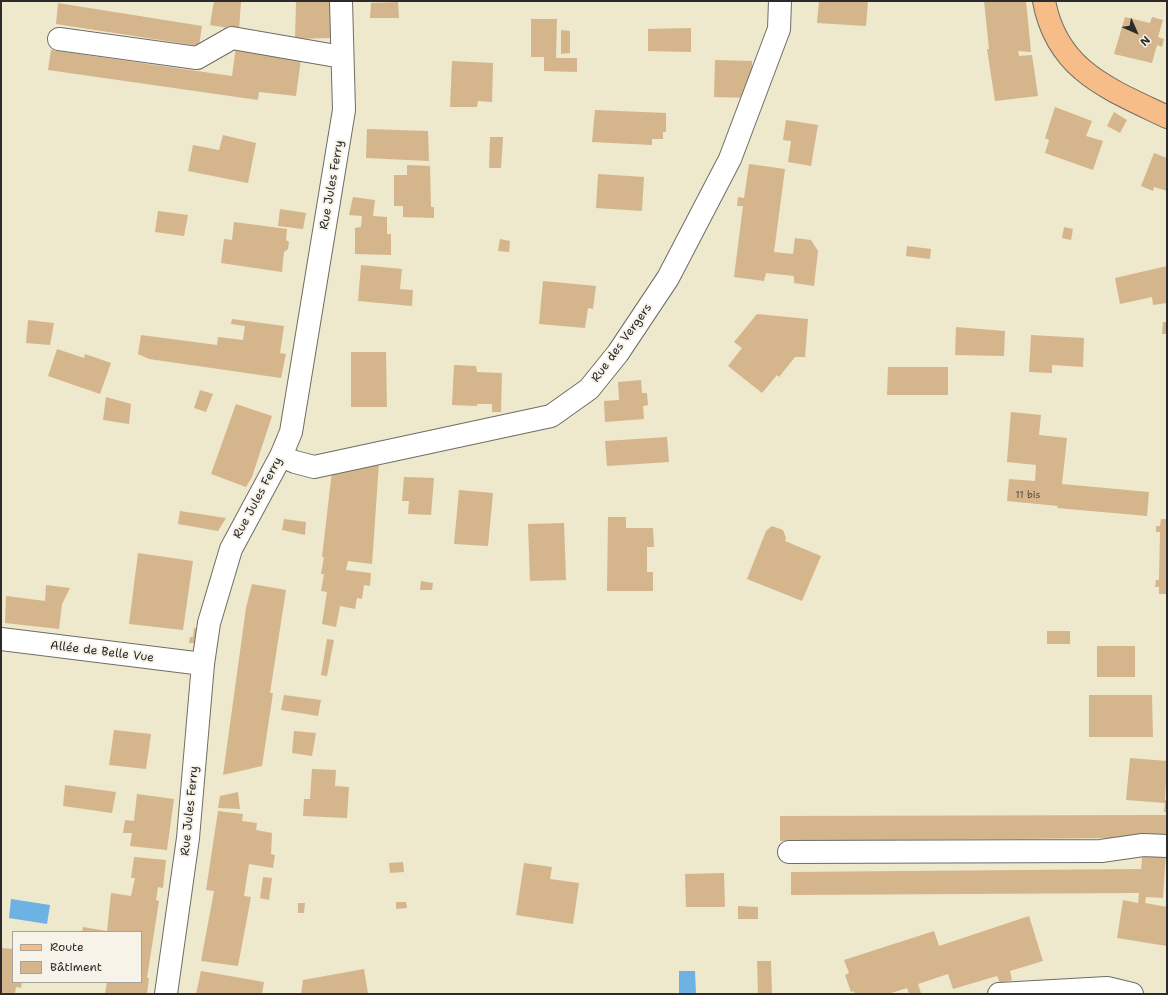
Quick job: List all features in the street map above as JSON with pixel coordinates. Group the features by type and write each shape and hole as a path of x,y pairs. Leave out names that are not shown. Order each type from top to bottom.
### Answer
{"main road":[{"path":"1044,1 1047,16 1058,44 1068,57 1084,72 1116,93 1167,117"}],"street":[{"name":"Rue Jules Ferry","path":"166,994 188,838 203,664 209,623 231,550 281,456 291,432 344,110 341,1"},
{"name":"Rue des Vergers","path":"281,456 295,462 314,467 552,416 589,389 618,353 668,278 730,159 779,29 780,1"},
{"path":"59,39 197,58 232,38 342,56"},
{"name":"Allée de Belle Vue","path":"1,639 203,664"},
{"path":"789,852 1101,851 1143,845 1167,846"},
{"path":"1000,994 1107,988 1132,994"}],"water":[{"path":"11,899 50,905 47,924 9,918"},
{"path":"679,971 695,971 696,994 679,994"}],"building":[{"path":"214,1 241,2 239,30 210,25"},
{"path":"296,1 331,1 330,38 295,39"},
{"path":"819,1 868,1 866,26 817,23"},
{"path":"984,1 1026,1 1031,52 1018,51 1019,56 1032,55 1038,96 995,101 987,49 989,49"},
{"path":"398,2 399,18 370,18 371,3"},
{"path":"58,3 202,26 199,46 56,24"},
{"path":"1125,17 1150,23 1152,17 1163,20 1158,37 1164,39 1162,47 1157,45 1152,63 1114,54"},
{"path":"531,19 557,19 556,58 577,58 577,72 544,71 544,57 531,57"},
{"path":"691,28 691,52 648,51 648,29"},
{"path":"561,30 570,31 570,53 561,54"},
{"path":"236,46 301,59 296,96 259,92 258,100 48,70 51,50 232,76"},
{"path":"715,60 752,61 752,98 714,97"},
{"path":"452,61 493,63 492,102 478,101 477,107 450,107"},
{"path":"1055,107 1092,121 1086,136 1103,141 1093,170 1045,153 1049,140 1045,138"},
{"path":"595,110 666,113 666,132 663,132 663,139 652,139 652,145 592,142"},
{"path":"1114,112 1127,120 1120,133 1107,126"},
{"path":"786,120 818,125 811,166 788,162 791,141 783,140"},
{"path":"367,129 428,131 429,161 366,158"},
{"path":"223,135 256,143 248,183 188,171 193,145 219,150"},
{"path":"490,137 503,137 501,168 489,168"},
{"path":"1154,153 1167,158 1167,191 1154,187 1153,191 1141,186"},
{"path":"749,164 785,169 774,252 793,254 795,238 811,240 818,251 814,286 794,283 794,276 766,273 764,281 734,277 743,206 737,206 738,197 744,198"},
{"path":"407,165 430,166 431,207 434,207 434,218 403,217 403,206 394,206 394,175 407,175"},
{"path":"598,174 644,177 642,211 596,208"},
{"path":"353,197 375,200 373,216 387,217 387,234 391,234 391,255 355,254 355,228 361,227 362,216 349,215"},
{"path":"280,209 306,213 303,229 278,226"},
{"path":"158,211 188,215 184,236 155,232"},
{"path":"234,222 287,229 286,240 289,242 288,249 284,252 282,272 221,263 224,239 232,240"},
{"path":"1064,227 1073,229 1071,240 1062,238"},
{"path":"500,239 510,241 509,252 498,251"},
{"path":"907,246 931,249 930,259 906,256"},
{"path":"361,265 402,269 400,289 413,290 412,306 358,301"},
{"path":"1167,266 1167,303 1153,305 1152,297 1120,304 1115,278"},
{"path":"543,281 596,286 593,309 588,308 585,328 539,324"},
{"path":"757,314 808,319 805,357 795,357 779,377 777,375 762,393 728,366 742,348 734,342"},
{"path":"232,319 284,326 280,353 286,354 281,378 149,359 138,354 141,335 217,345 218,337 243,340 245,326 231,324"},
{"path":"28,320 54,323 50,345 26,343"},
{"path":"1163,322 1167,322 1167,334 1162,334"},
{"path":"956,327 1005,331 1004,356 955,355"},
{"path":"1031,335 1084,338 1083,367 1052,365 1052,373 1029,372"},
{"path":"57,349 84,358 85,354 111,363 100,394 48,376"},
{"path":"351,352 386,352 387,407 351,407"},
{"path":"454,365 476,366 477,372 502,373 501,412 492,412 492,404 477,404 477,406 452,405"},
{"path":"888,367 948,367 948,395 887,395"},
{"path":"641,380 642,393 647,393 648,405 643,406 644,419 605,422 604,401 619,400 618,382"},
{"path":"200,390 213,394 206,412 194,408"},
{"path":"106,397 131,404 129,424 103,420"},
{"path":"236,404 272,416 252,477 246,487 211,474"},
{"path":"1011,412 1041,415 1039,435 1067,438 1062,484 1149,492 1147,516 1057,508 1058,506 1007,501 1009,479 1035,481 1036,465 1007,462"},
{"path":"667,437 669,462 607,466 605,441"},
{"path":"379,463 372,564 348,561 346,570 371,573 370,586 364,585 362,599 357,598 355,609 340,606 336,627 322,624 327,592 321,591 324,574 321,574 324,557 322,557 332,471"},
{"path":"404,477 434,478 431,515 408,514 409,501 402,501"},
{"path":"459,490 493,493 488,546 454,544"},
{"path":"180,511 226,518 218,531 178,524"},
{"path":"608,517 626,517 626,528 653,528 654,547 647,547 647,572 653,572 653,591 607,591"},
{"path":"284,519 306,522 305,535 282,530"},
{"path":"1161,519 1167,519 1167,594 1159,594 1159,587 1155,587 1156,580 1159,580 1160,532 1156,532 1156,526 1160,526"},
{"path":"564,523 566,580 530,581 528,524"},
{"path":"772,526 783,530 786,538 785,541 821,556 802,601 747,579 766,531"},
{"path":"138,553 193,561 183,630 129,624"},
{"path":"421,581 433,583 432,590 420,590"},
{"path":"252,584 286,590 270,693 273,693 262,766 223,775 246,608"},
{"path":"46,585 70,588 62,604 59,629 5,623 6,596 45,601"},
{"path":"194,628 200,629 198,643 189,643 190,637 193,637"},
{"path":"1047,631 1070,631 1070,644 1047,644"},
{"path":"327,639 334,640 327,676 321,675"},
{"path":"1097,646 1135,646 1135,677 1097,677"},
{"path":"284,695 321,700 318,716 281,710"},
{"path":"1089,695 1152,695 1153,737 1089,737"},
{"path":"114,730 151,734 146,769 109,765"},
{"path":"294,731 316,733 312,756 292,753"},
{"path":"1130,758 1167,761 1165,800 1167,800 1167,812 1164,812 1165,803 1126,800"},
{"path":"312,769 336,770 335,786 349,787 347,818 303,816 304,799 310,799"},
{"path":"65,785 116,792 112,813 63,806"},
{"path":"238,792 240,809 218,808 220,796"},
{"path":"137,794 174,799 167,850 130,846 132,833 123,833 125,820 134,821"},
{"path":"218,811 243,814 242,821 257,823 256,830 272,833 271,854 275,855 273,868 249,864 244,896 251,897 238,966 201,961 214,891 206,890"},
{"path":"1167,815 1166,840 1120,838 780,841 780,816"},
{"path":"1143,849 1166,851 1163,898 1146,897 1145,903 1167,907 1167,946 1117,938 1123,900 1138,903 1139,893 791,895 791,872 1141,869"},
{"path":"134,857 166,860 163,888 158,887 156,900 159,901 147,978 149,978 147,994 105,994 107,983 142,983 142,931 107,931 111,893 131,896 135,878 131,878"},
{"path":"403,862 404,872 390,873 389,863"},
{"path":"524,863 552,867 550,879 579,883 573,924 516,915"},
{"path":"724,873 725,907 686,907 685,874"},
{"path":"263,877 272,878 269,900 260,898"},
{"path":"396,902 406,902 407,908 396,909"},
{"path":"298,903 305,903 304,913 298,913"},
{"path":"738,906 758,907 758,919 738,919"},
{"path":"1029,916 1043,961 1010,971 1012,980 1000,983 997,976 953,989 948,974 918,984 921,993 917,994 909,994 907,988 888,994 855,994 854,991 851,992 845,975 849,973 844,960 934,931 939,946"},
{"path":"83,927 107,931 82,931"},
{"path":"1,948 12,949 12,983 22,983 21,988 16,987 15,994 1,994"},
{"path":"757,961 771,961 772,994 758,994"},
{"path":"364,969 368,994 301,994 303,980"},
{"path":"201,971 264,982 262,994 196,994"}]}
